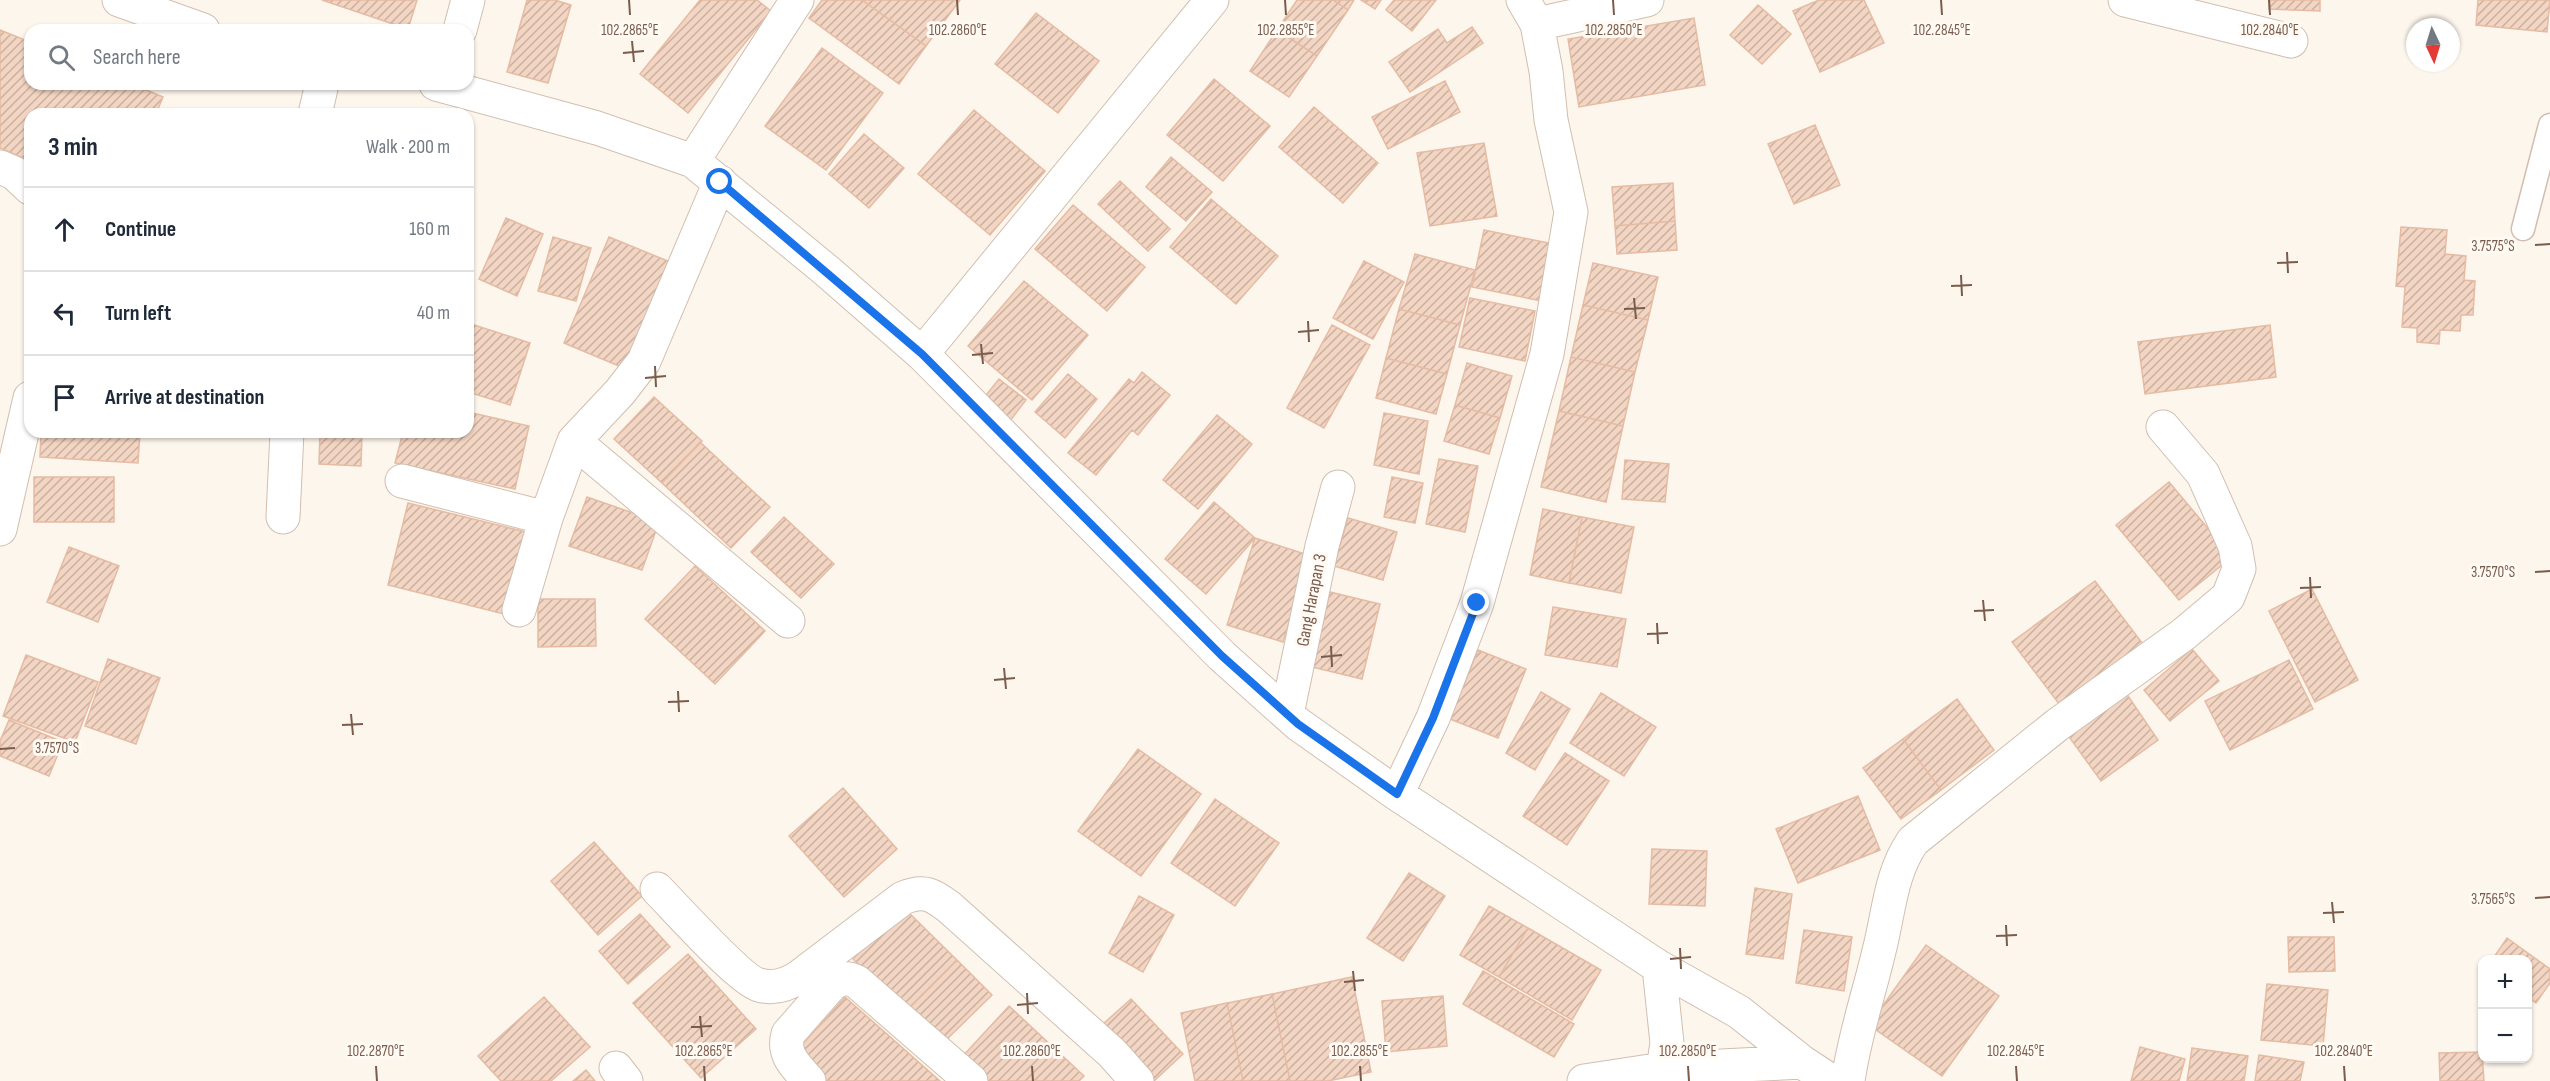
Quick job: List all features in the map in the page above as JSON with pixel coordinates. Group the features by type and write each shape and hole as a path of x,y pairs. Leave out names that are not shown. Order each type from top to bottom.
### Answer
{"street":[{"path":"119,0 175,10 195,24"},
{"path":"462,24 468,0"},
{"path":"693,161 797,0"},
{"path":"922,354 1212,0"},
{"path":"1397,794 1433,718 1477,603 1547,354 1571,212 1551,120 1546,71 1530,12 1647,0"},
{"path":"2125,0 2290,41"},
{"path":"316,108 321,90"},
{"path":"461,90 597,128 693,161 922,354 1222,656 1287,714 1397,794 1659,967 1738,1012 1802,1062 1831,1081"},
{"path":"0,167 14,173 24,182"},
{"path":"519,610 546,518 574,441 620,392 644,361 720,182"},
{"path":"0,529 24,424"},
{"path":"1848,1081 1887,908 1901,858 1913,841 2057,726 2184,634 2228,597 2239,569 2235,546 2203,474 2163,427"},
{"path":"283,517 287,438"},
{"path":"574,441 788,621"},
{"path":"402,481 546,518"},
{"name":"Gang Harapan 3","path":"1287,714 1322,546 1338,487"},
{"path":"657,889 737,970 757,985 771,987 788,984 799,977 903,898 923,892 931,894 949,907 1112,1053 1137,1081"},
{"path":"1659,967 1667,1043 1662,1069"},
{"path":"809,1081 789,1059 786,1042 788,1034 831,985 838,980 845,979 857,982 971,1081"},
{"path":"1584,1081 1662,1069 1710,1074 1802,1062"}],"lane":[{"path":"2523,229 2550,125"}],"building":[{"path":"322,0 417,0 410,24 393,24"},
{"path":"527,0 555,0 571,5 548,83 507,72"},
{"path":"700,0 757,0 771,11 688,113 640,74"},
{"path":"822,0 862,0 926,46 899,84 809,18"},
{"path":"862,0 960,0 926,46"},
{"path":"1297,0 1333,0 1348,10 1317,56 1277,30"},
{"path":"1333,0 1354,0 1348,10"},
{"path":"1361,0 1381,0 1375,9"},
{"path":"1394,0 1436,0 1412,31 1386,10"},
{"path":"1819,0 1864,0 1884,43 1820,72 1793,11"},
{"path":"2270,0 2320,0 2320,11 2269,9"},
{"path":"2478,0 2550,0 2547,32 2476,25"},
{"path":"1758,5 1791,34 1762,64 1730,35"},
{"path":"1036,13 1099,61 1058,113 995,64"},
{"path":"1694,18 1705,85 1579,107 1568,39"},
{"path":"1472,27 1483,43 1410,92 1389,62 1438,29 1447,43"},
{"path":"0,30 24,40 24,90 146,90 163,97 158,108 24,108 24,158 0,148"},
{"path":"1277,30 1317,56 1289,97 1250,71"},
{"path":"822,48 883,93 826,170 765,126"},
{"path":"1214,79 1270,126 1223,181 1167,135"},
{"path":"1445,81 1460,112 1388,149 1372,117"},
{"path":"1314,107 1378,163 1343,203 1279,147"},
{"path":"974,110 1045,171 990,235 918,174"},
{"path":"1815,125 1840,185 1794,204 1768,144"},
{"path":"864,134 904,168 869,208 829,174"},
{"path":"1484,143 1497,216 1430,226 1417,153"},
{"path":"1171,157 1212,192 1186,221 1146,187"},
{"path":"1120,181 1170,229 1148,251 1098,204"},
{"path":"1673,183 1675,221 1615,226 1612,187"},
{"path":"1211,199 1278,256 1236,304 1170,247"},
{"path":"1073,205 1145,267 1107,311 1035,249"},
{"path":"506,218 543,234 517,296 479,279"},
{"path":"1675,221 1677,250 1617,254 1615,226"},
{"path":"2401,227 2447,230 2445,254 2466,256 2464,280 2475,281 2473,315 2461,315 2460,331 2440,330 2439,344 2417,342 2417,328 2402,327 2405,287 2396,286"},
{"path":"1484,230 1554,244 1542,301 1472,287"},
{"path":"553,237 591,248 576,301 538,291"},
{"path":"609,237 675,264 631,371 564,343"},
{"path":"1415,254 1475,270 1460,325 1399,309"},
{"path":"1364,261 1404,282 1373,339 1333,318"},
{"path":"1593,263 1658,277 1648,320 1583,305"},
{"path":"1024,281 1088,335 1032,400 968,346"},
{"path":"1470,298 1535,311 1525,361 1459,347"},
{"path":"1583,305 1648,320 1635,372 1571,357"},
{"path":"1399,309 1460,325 1447,374 1386,358"},
{"path":"474,325 530,343 510,405 474,394"},
{"path":"1332,325 1370,345 1324,428 1287,408"},
{"path":"2270,325 2276,377 2145,394 2138,342"},
{"path":"1571,357 1635,372 1623,426 1559,411"},
{"path":"1386,358 1447,374 1436,414 1376,398"},
{"path":"1467,363 1512,376 1500,418 1455,405"},
{"path":"1142,372 1170,395 1138,435 1132,430 1096,475 1068,453 1129,379 1134,383"},
{"path":"1068,374 1097,399 1065,438 1035,412"},
{"path":"999,379 1026,400 1006,426 979,404"},
{"path":"654,397 702,441 662,483 614,439"},
{"path":"1455,405 1500,418 1489,454 1444,441"},
{"path":"1559,411 1623,426 1606,502 1541,487"},
{"path":"474,413 529,426 515,489 395,463 401,438 474,438"},
{"path":"1384,413 1428,421 1419,474 1374,465"},
{"path":"1217,415 1252,444 1198,509 1163,480"},
{"path":"41,438 140,438 138,463 40,457"},
{"path":"320,438 362,438 361,466 319,464"},
{"path":"700,442 770,507 731,548 662,483"},
{"path":"1439,459 1478,466 1465,532 1426,524"},
{"path":"1625,460 1669,464 1665,502 1622,499"},
{"path":"34,477 114,477 114,522 34,522"},
{"path":"1392,477 1423,483 1415,523 1384,517"},
{"path":"2169,482 2232,557 2179,600 2116,525"},
{"path":"587,497 659,522 642,570 569,546"},
{"path":"1214,502 1255,538 1206,594 1165,559"},
{"path":"408,503 534,534 512,616 388,585"},
{"path":"1543,509 1582,517 1569,583 1530,575"},
{"path":"784,517 834,564 801,598 751,552"},
{"path":"1582,517 1634,527 1621,593 1569,583"},
{"path":"1348,518 1397,532 1383,580 1334,566"},
{"path":"1255,538 1311,556 1283,642 1227,625"},
{"path":"69,547 119,566 98,622 47,602"},
{"path":"695,566 765,631 715,684 645,619"},
{"path":"2095,581 2146,648 2063,709 2012,642"},
{"path":"2312,589 2358,680 2315,702 2269,611"},
{"path":"1330,592 1380,604 1362,679 1312,667"},
{"path":"538,599 595,599 596,646 538,647"},
{"path":"1553,607 1626,619 1617,667 1545,655"},
{"path":"2192,649 2219,681 2170,721 2144,690"},
{"path":"1478,650 1526,669 1498,738 1450,719"},
{"path":"26,655 98,682 75,742 3,716"},
{"path":"108,659 160,678 136,744 85,726"},
{"path":"2289,660 2313,709 2230,750 2205,701"},
{"path":"1541,692 1570,709 1535,770 1506,753"},
{"path":"1601,693 1656,727 1624,776 1570,743"},
{"path":"2126,693 2158,740 2101,781 2067,734"},
{"path":"1957,699 1994,750 1941,790 1903,739"},
{"path":"9,720 63,742 49,776 0,756 0,741"},
{"path":"1903,739 1941,790 1901,819 1863,768"},
{"path":"1138,749 1201,794 1141,876 1078,831"},
{"path":"1565,753 1609,781 1567,845 1523,816"},
{"path":"843,788 897,849 844,897 789,836"},
{"path":"1858,796 1880,850 1798,883 1776,829"},
{"path":"1215,799 1279,843 1235,906 1171,863"},
{"path":"594,842 642,896 598,935 551,881"},
{"path":"1652,849 1707,851 1705,906 1649,904"},
{"path":"1409,873 1445,896 1403,961 1367,938"},
{"path":"1755,888 1792,894 1783,959 1746,954"},
{"path":"1139,896 1174,915 1143,972 1109,953"},
{"path":"1489,906 1528,928 1499,977 1460,955"},
{"path":"904,908 957,960 906,1011 853,959"},
{"path":"640,914 670,947 628,984 599,951"},
{"path":"1528,928 1601,970 1572,1020 1499,977"},
{"path":"1804,930 1852,937 1844,991 1796,983"},
{"path":"2288,937 2334,937 2335,971 2289,972"},
{"path":"2507,938 2531,955 2495,955"},
{"path":"1926,945 1999,996 1942,1076 1869,1025"},
{"path":"688,954 756,1029 701,1078 633,1003"},
{"path":"2532,956 2550,969 2550,983 2536,1003 2532,1000"},
{"path":"957,960 992,995 941,1045 906,1011"},
{"path":"1483,971 1574,1024 1554,1057 1463,1004"},
{"path":"1352,977 1371,1072 1328,1081 1290,1081 1272,994"},
{"path":"2267,984 2328,990 2323,1046 2261,1040"},
{"path":"1272,994 1290,1081 1243,1081 1227,1003"},
{"path":"1443,996 1447,1046 1386,1052 1382,1001"},
{"path":"544,997 590,1047 551,1081 501,1081 478,1056"},
{"path":"845,997 940,1081 820,1081 792,1056"},
{"path":"1131,999 1183,1054 1154,1081 1139,1081 1094,1032"},
{"path":"1227,1003 1243,1081 1195,1081 1181,1013"},
{"path":"1009,1006 1084,1076 1079,1081 989,1081 962,1057"},
{"path":"2140,1047 2185,1059 2179,1081 2131,1081"},
{"path":"2192,1048 2248,1056 2244,1081 2187,1081"},
{"path":"2478,1052 2478,1063 2483,1063 2484,1081 2440,1081 2439,1053"},
{"path":"2259,1055 2304,1062 2300,1081 2255,1081"},
{"path":"586,1070 595,1081 573,1081"}],"route":[{"path":"720,182 922,354 1222,656 1298,724 1397,794 1433,718 1477,603"}]}
